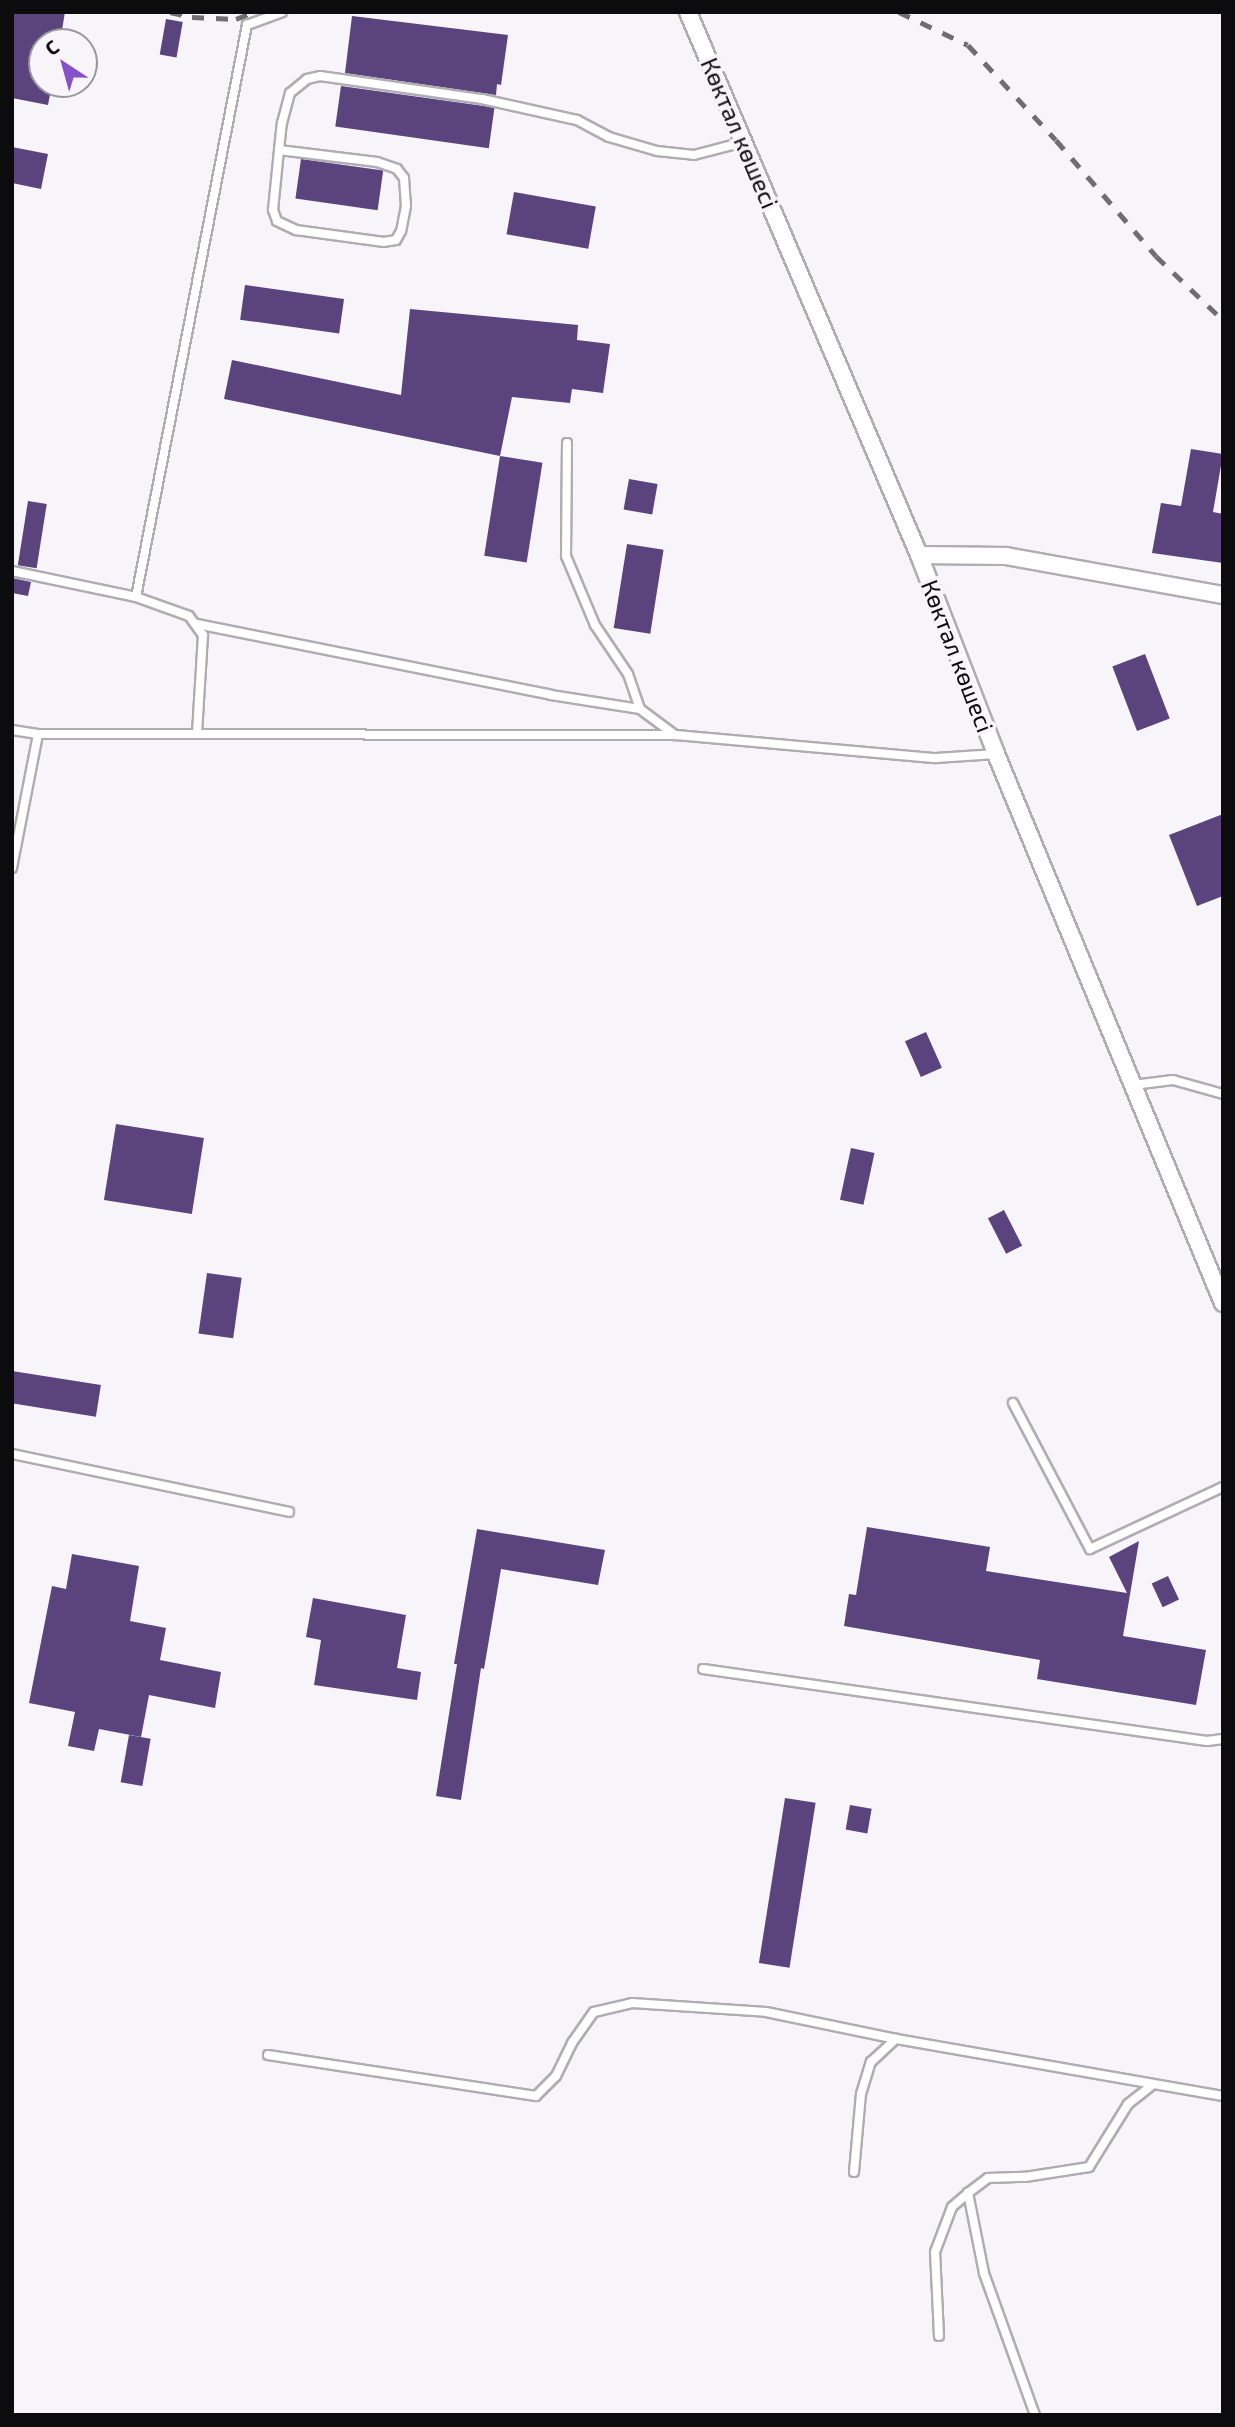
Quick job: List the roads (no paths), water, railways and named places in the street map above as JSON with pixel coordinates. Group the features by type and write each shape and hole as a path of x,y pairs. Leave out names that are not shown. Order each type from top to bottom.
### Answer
{"street":[{"name":"Көктал көшесі","path":"688,12 919,555 996,754 1223,1303"},
{"path":"919,555 1006,556 1223,595"}],"lane":[{"path":"136,597 247,25 282,12"},
{"path":"279,150 377,162 397,169 404,178 406,206 401,231 396,240 384,242 296,230 277,221 273,210 279,150 290,93 307,79 320,76 482,99 577,120 609,137 657,150 694,155 744,142"},
{"path":"568,443 566,556 595,625 628,674 640,709"},
{"path":"12,571 136,597 189,616 203,635 197,734"},
{"path":"197,624 551,695 640,709 676,735"},
{"path":"12,730 38,734 676,735 936,758 996,754"},
{"path":"12,869 38,734"},
{"path":"1133,1085 1173,1080 1223,1094"},
{"path":"1013,1403 1090,1549 1223,1487"},
{"path":"12,1454 289,1512"},
{"path":"703,1669 1208,1741 1223,1739"},
{"path":"268,2055 536,2096 556,2076 572,2043 594,2012 632,2003 766,2012 896,2039 1223,2096"},
{"path":"853,2172 864,2083 872,2062 896,2039"},
{"path":"939,2336 935,2252 952,2207 988,2178 1089,2167 1128,2104 1152,2085"},
{"path":"968,2193 985,2273 1035,2415"}],"railway":[{"path":"170,12 192,17 236,19 253,12"},
{"path":"899,12 968,45 1056,140 1156,256 1223,320"}]}
